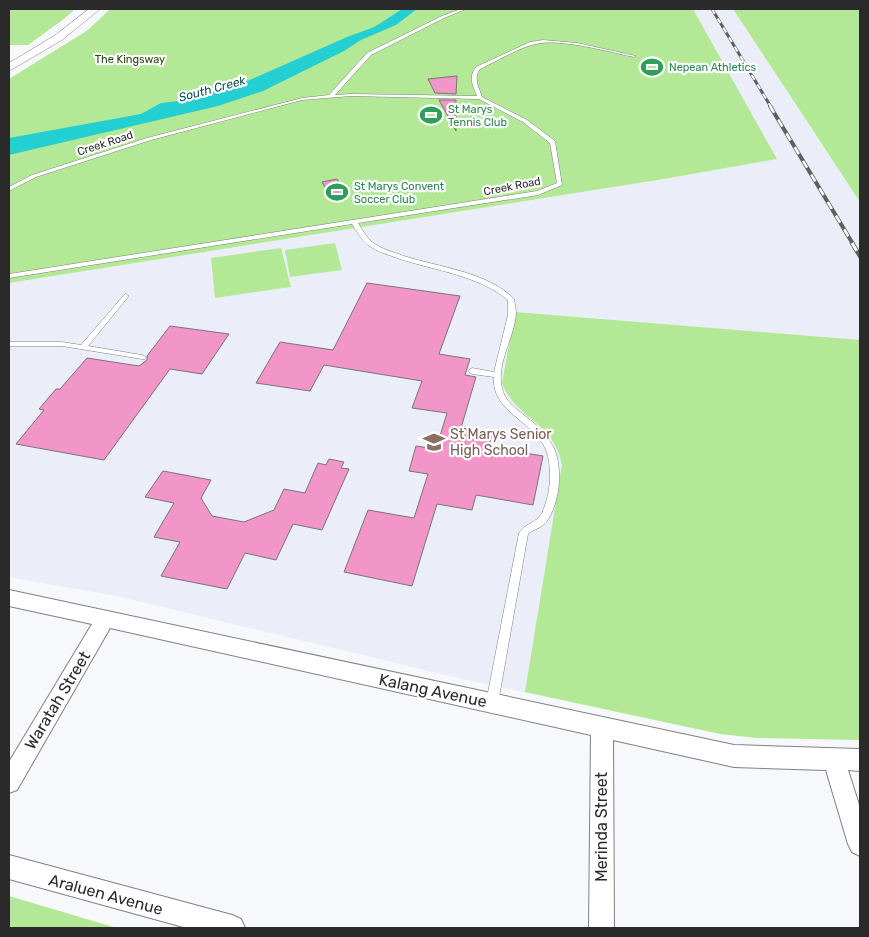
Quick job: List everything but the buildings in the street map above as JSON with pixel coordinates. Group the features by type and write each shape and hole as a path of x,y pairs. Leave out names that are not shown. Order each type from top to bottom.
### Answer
{"street":[{"path":"9,68 58,38 95,9"},
{"name":"Kalang Avenue","path":"9,598 734,756 860,760"},
{"name":"Waratah Street","path":"9,782 106,618"},
{"name":"Merinda Street","path":"601,928 602,727"},
{"path":"834,760 860,844"},
{"name":"Araluen Avenue","path":"9,867 232,928"}],"lane":[{"path":"331,96 369,54 443,17 464,9"},
{"path":"480,98 472,79 478,68 532,43 560,42 634,56"},
{"name":"Creek Road","path":"9,189 34,176 149,139 302,98 351,95 480,98 525,121 553,142 560,184 538,193 9,276"},
{"path":"354,222 367,241 380,250 412,261 457,272 502,290 511,299 512,314 498,375 498,388 503,399 540,434 548,446 554,472 553,487 544,519 540,524 527,529 524,533 492,703"},
{"path":"83,347 126,296"},
{"path":"9,344 62,344 142,357"},
{"path":"472,371 498,375"}],"shaded area":[{"name":"St Marys Senior High School","path":"693,9 733,9 860,202 860,740 757,738 720,734 462,679 116,596 9,577 9,283 664,179 777,159"}],"green space":[{"path":"9,9 75,9 28,45 9,45"},
{"name":"The Kingsway","path":"110,9 693,9 777,159 664,179 9,283 9,79 88,30"},
{"path":"733,9 860,9 860,202"},
{"path":"335,243 342,270 290,277 285,250"},
{"path":"281,248 291,287 215,298 211,258"},
{"path":"515,312 860,340 860,740 757,738 720,734 525,692 562,465 552,440 545,431 513,402 502,383"},
{"path":"9,896 117,928 9,928"}],"water":[{"path":"403,9 417,9 396,25 361,40 344,51 263,91 218,106 9,155 9,138 141,114 161,103 187,100 222,86 245,82 347,37 388,22"}],"waterway":[{"name":"South Creek","path":"374,29 405,9"}],"railway":[{"path":"712,9 771,107"},
{"path":"770,106 853,244"},
{"path":"852,243 860,256"}],"place":[{"name":"Nepean Athletics","path":"652,67"},
{"name":"St Marys Tennis Club","path":"431,115"},
{"name":"St Marys Convent Soccer Club","path":"337,192"},
{"name":"St Marys Senior High School","path":"434,442"}]}
